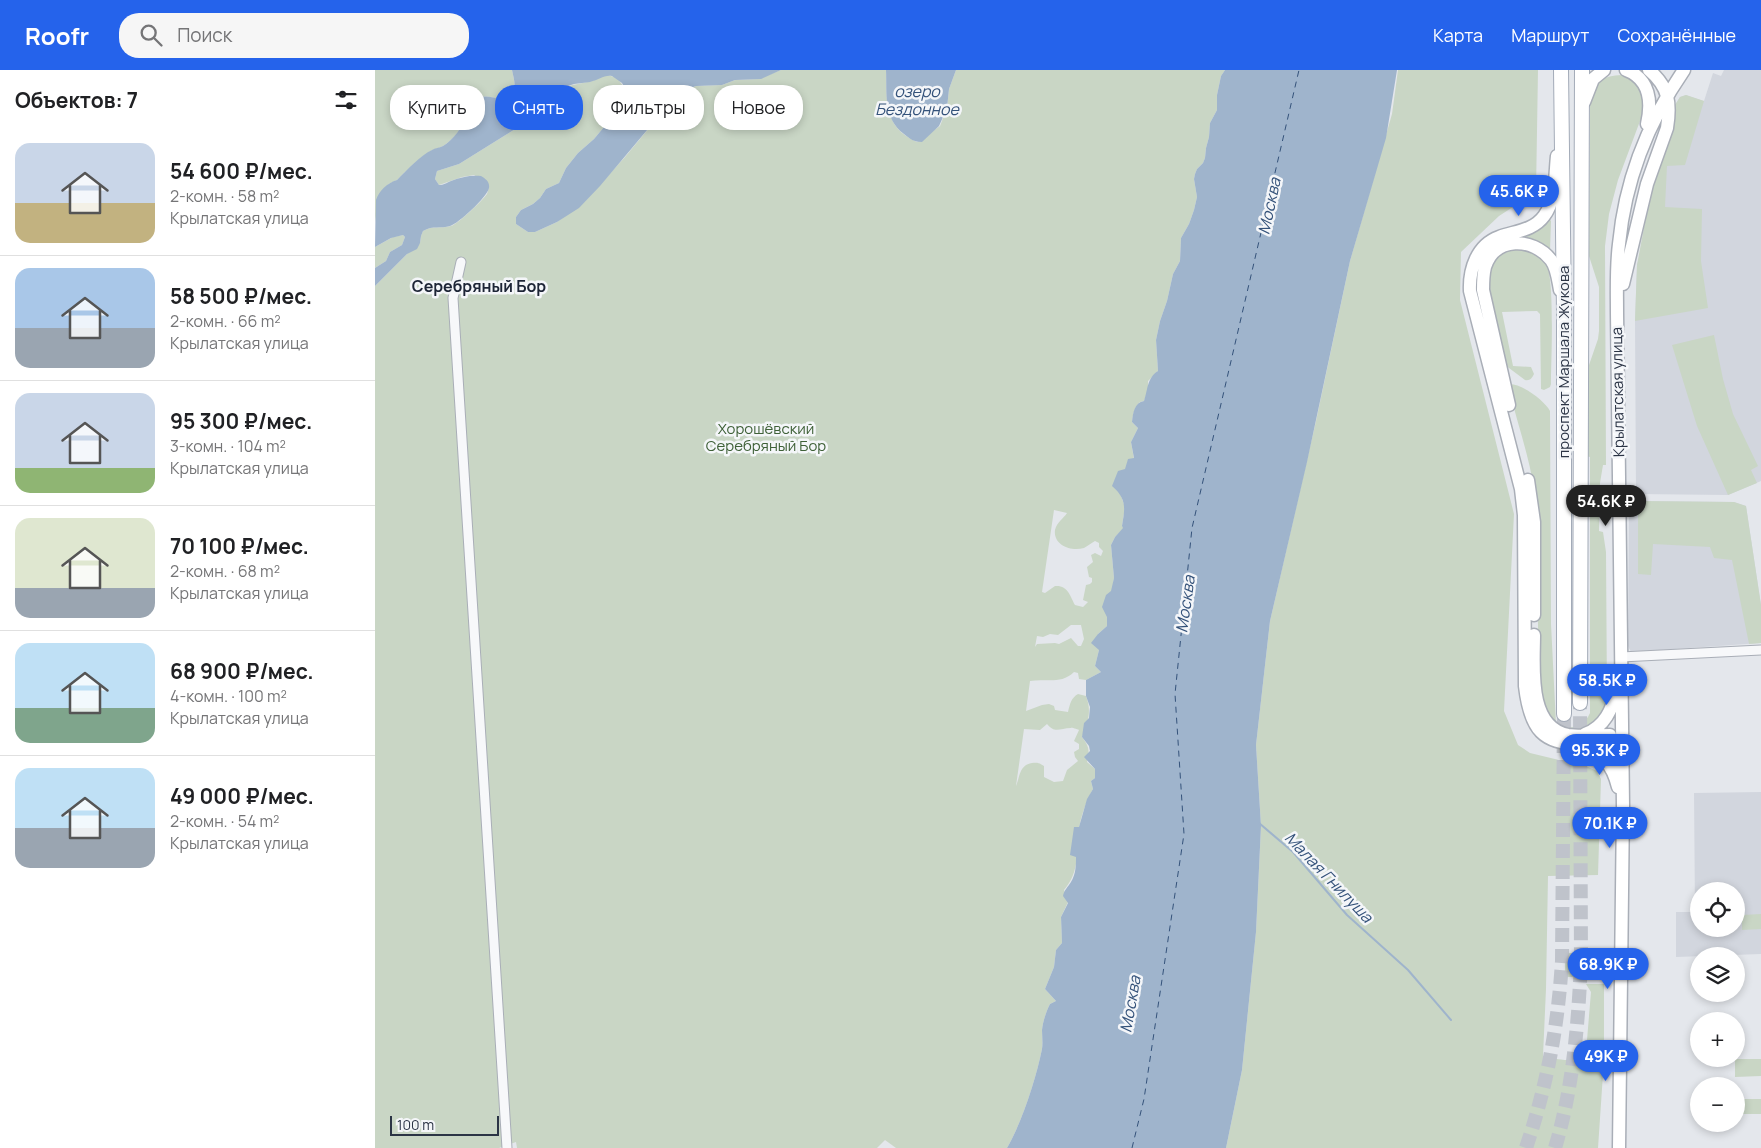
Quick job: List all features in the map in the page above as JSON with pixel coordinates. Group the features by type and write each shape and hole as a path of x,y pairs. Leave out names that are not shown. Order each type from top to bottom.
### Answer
{"main road":[{"name":"проспект Маршала Жукова","path":"1561,70 1564,312 1564,714"},
{"name":"проспект Маршала Жукова","path":"1580,703 1582,70"},
{"path":"1582,114 1589,86 1593,79 1604,70"},
{"path":"1626,70 1634,73 1639,78 1649,96 1649,116 1644,141"},
{"path":"1617,313 1647,184 1667,128 1669,109 1667,94 1664,86 1649,70"},
{"name":"Крылатская улица","path":"1619,1148 1623,806 1617,313 1618,246 1627,194 1644,141 1667,94 1684,70"},
{"path":"1561,119 1553,194 1548,210 1543,217 1527,229 1498,237 1484,246 1475,261 1469,277 1470,291 1521,489 1524,515 1525,686 1527,702 1535,723 1546,736 1560,743 1575,740 1593,731 1606,718 1611,709 1621,673"},
{"path":"1564,312 1555,268 1551,260 1538,248 1530,244 1510,243 1499,247 1491,255 1485,266 1483,290 1533,506 1534,673 1538,707 1549,726 1595,752 1609,764 1615,773 1623,806"},
{"path":"1575,740 1609,744 1622,739"}],"street":[{"path":"461,262 453,298 507,1148"},
{"path":"1621,657 1761,650"}],"shaded area":[{"path":"1724,70 1761,70 1761,481 1728,495 1636,494 1635,321 1637,265 1674,123 1675,105 1680,97 1686,95 1704,101 1713,73 1721,76"},
{"path":"1638,501 1734,502 1746,506 1761,605 1761,643 1631,652 1628,646 1629,507"},
{"path":"1761,792 1761,954 1745,955 1745,947 1690,947 1690,957 1676,957 1676,912 1690,912 1690,937 1745,937 1745,882 1695,882 1694,793"}],"green space":[{"path":"375,70 512,70 515,85 495,85 495,98 485,96 485,85 390,85 390,130 459,130 452,139 425,155 381,192 375,222"},
{"name":"Хорошёвский Серебряный Бор","path":"781,70 886,70 886,92 889,112 898,129 917,142 940,126 947,108 949,89 956,70 1225,70 1221,76 1217,95 1217,110 1210,123 1205,158 1195,174 1197,197 1194,210 1181,238 1180,261 1173,274 1160,321 1156,340 1158,371 1148,381 1148,390 1144,401 1138,404 1133,416 1132,422 1138,428 1131,442 1134,459 1120,493 1125,507 1122,526 1124,528 1115,537 1111,545 1114,578 1107,626 1098,634 1099,650 1095,666 1101,672 1086,680 1079,679 1078,673 1074,672 1058,680 1030,681 1026,711 1049,704 1054,706 1055,710 1068,712 1074,697 1078,694 1086,696 1089,716 1082,737 1088,749 1087,762 1095,769 1095,778 1091,781 1093,789 1081,820 1075,869 1064,890 1068,902 1061,917 1062,943 1056,950 1054,967 1045,989 1056,1001 1050,1004 1044,1020 1042,1049 1028,1100 1007,1148 896,1148 885,1140 877,1148 517,1148 516,1142 499,1148 375,1148 375,286 407,254 411,246 420,243 423,231 430,228 451,226 470,212 487,194 489,186 474,175 439,185 435,179 437,171 459,164 514,130 583,130 583,85 573,85 592,81 606,75 615,77 622,85 593,85 593,130 602,130 578,153 566,168 559,183 546,189 533,204 521,210 516,217 516,224 528,232 535,232 557,222 586,200 647,130 704,130 704,86 714,85 714,130 803,130 803,85 722,85 735,80 758,79","holes":["1054,510 1067,513 1056,527 1055,535 1057,540 1064,546 1074,549 1084,548 1095,541 1099,543 1099,547 1103,551 1101,556 1095,553 1091,555 1093,562 1087,567 1092,582 1086,585 1083,600 1088,602 1083,607 1075,605 1063,587 1055,586 1045,593 1042,592","1071,625 1081,625 1084,639 1081,646 1078,646 1071,638 1059,644 1037,644 1035,647 1037,636 1058,635","1047,724 1055,730 1071,728 1079,730 1074,741 1079,744 1079,749 1074,752 1078,761 1067,770 1063,781 1054,782 1044,777 1043,765 1038,763 1028,764 1022,769 1016,786 1024,729 1040,730"]},
{"path":"1398,70 1538,70 1536,192 1499,216 1461,252 1460,300 1514,514 1504,711 1518,745 1530,753 1588,767 1597,771 1601,779 1598,875 1548,876 1543,1056 1572,1060 1578,1059 1586,1052 1591,992 1586,984 1604,984 1604,1059 1598,1148 1226,1148 1242,1070 1256,932 1261,826 1256,745 1270,621 1316,421 1350,261 1392,114"},
{"path":"1622,75 1638,84 1644,97 1643,113 1618,180 1609,214 1605,246 1606,465 1603,465 1600,483 1599,531 1603,532 1606,552 1607,701 1605,709 1596,721 1590,726 1576,730 1561,727 1579,726 1590,713 1590,457 1586,456 1586,450 1589,365 1598,339 1599,287 1589,256 1590,98 1601,80 1610,76"},
{"path":"1686,95 1704,101 1685,165 1667,166 1665,207 1702,209 1701,261 1708,308 1635,321 1637,265 1652,185 1674,123 1675,105 1680,97"},
{"path":"1549,219 1551,221 1550,251 1515,237 1533,233"},
{"path":"403,235 405,237 402,245 390,252 386,261 375,268 375,247 393,237"},
{"path":"1511,250 1535,254 1546,264 1549,272 1552,302 1551,384 1550,387 1544,390 1541,389 1540,314 1537,311 1502,312 1513,366 1531,367 1534,374 1530,380 1525,380 1501,362 1487,278 1492,262 1497,257"},
{"path":"1714,335 1723,379 1733,414 1758,466 1751,470 1757,483 1728,495 1697,426 1672,345"},
{"path":"1510,384 1521,387 1533,394 1550,411 1551,624 1556,724 1546,710 1541,694 1538,639 1538,553 1534,489 1509,389"},
{"path":"1638,501 1734,502 1746,506 1761,605 1761,643 1749,644 1732,560 1714,558 1710,547 1653,544 1651,575 1638,574"},
{"path":"1761,914 1761,929 1745,930 1745,915"},
{"path":"1565,953 1578,953 1578,977 1565,977"},
{"path":"1745,1059 1761,1059 1761,1076 1735,1077 1735,1067 1745,1067"},
{"path":"1745,1099 1761,1099 1761,1114 1745,1114"}],"water":[{"path":"512,70 781,70 761,79 735,80 722,85 623,85 612,76 571,85 514,85"},
{"name":"озеро Бездонное","path":"886,70 956,70 949,89 947,108 939,126 922,142 914,141 908,137 892,121 887,105"},
{"name":"Москва","path":"1225,70 1397,70 1386,138 1350,261 1307,462 1270,621 1256,745 1261,826 1256,932 1242,1070 1226,1148 1007,1148 1023,1113 1036,1073 1042,1049 1042,1030 1045,1017 1050,1004 1056,1001 1045,989 1054,967 1056,950 1062,943 1061,917 1068,903 1063,896 1073,879 1075,870 1076,857 1070,855 1074,827 1079,827 1087,799 1093,789 1091,781 1095,778 1095,769 1084,757 1090,751 1089,746 1082,737 1084,723 1089,718 1090,707 1086,696 1086,680 1101,672 1095,666 1099,650 1091,643 1107,626 1107,617 1102,607 1106,595 1111,591 1114,578 1111,545 1123,528 1123,500 1112,486 1118,471 1125,469 1128,459 1134,458 1131,442 1138,428 1132,422 1134,412 1136,406 1144,401 1150,380 1158,371 1156,340 1160,321 1173,274 1180,261 1181,238 1194,210 1197,197 1195,174 1205,158 1210,123 1217,110 1217,95 1221,76"},
{"path":"485,96 495,98 495,130 514,130 459,164 437,171 435,179 439,185 462,177 481,176 489,184 487,192 466,215 454,224 423,231 417,249 407,254 375,286 375,268 386,261 390,252 402,245 405,237 403,235 391,238 375,247 376,200 379,194 387,185 397,180 423,156 452,139 459,130 485,130"},
{"path":"602,130 647,130 579,208 557,222 535,232 528,232 516,224 516,217 521,210 533,204 546,189 559,183 566,168 578,153"}],"waterway":[{"name":"Малая Гнилуша","path":"1259,823 1293,852 1347,915 1408,970 1451,1020"}],"ferry route":[{"path":"1132,1148 1144,1099 1184,834 1175,694 1192,528 1299,70"}],"tunnel":[{"path":"1555,1148 1570,1080 1580,987 1580,703"},
{"path":"1526,1148 1546,1079 1558,1009 1562,961 1564,714"}],"district":[{"name":"Серебряный Бор","path":"479,286"}]}
